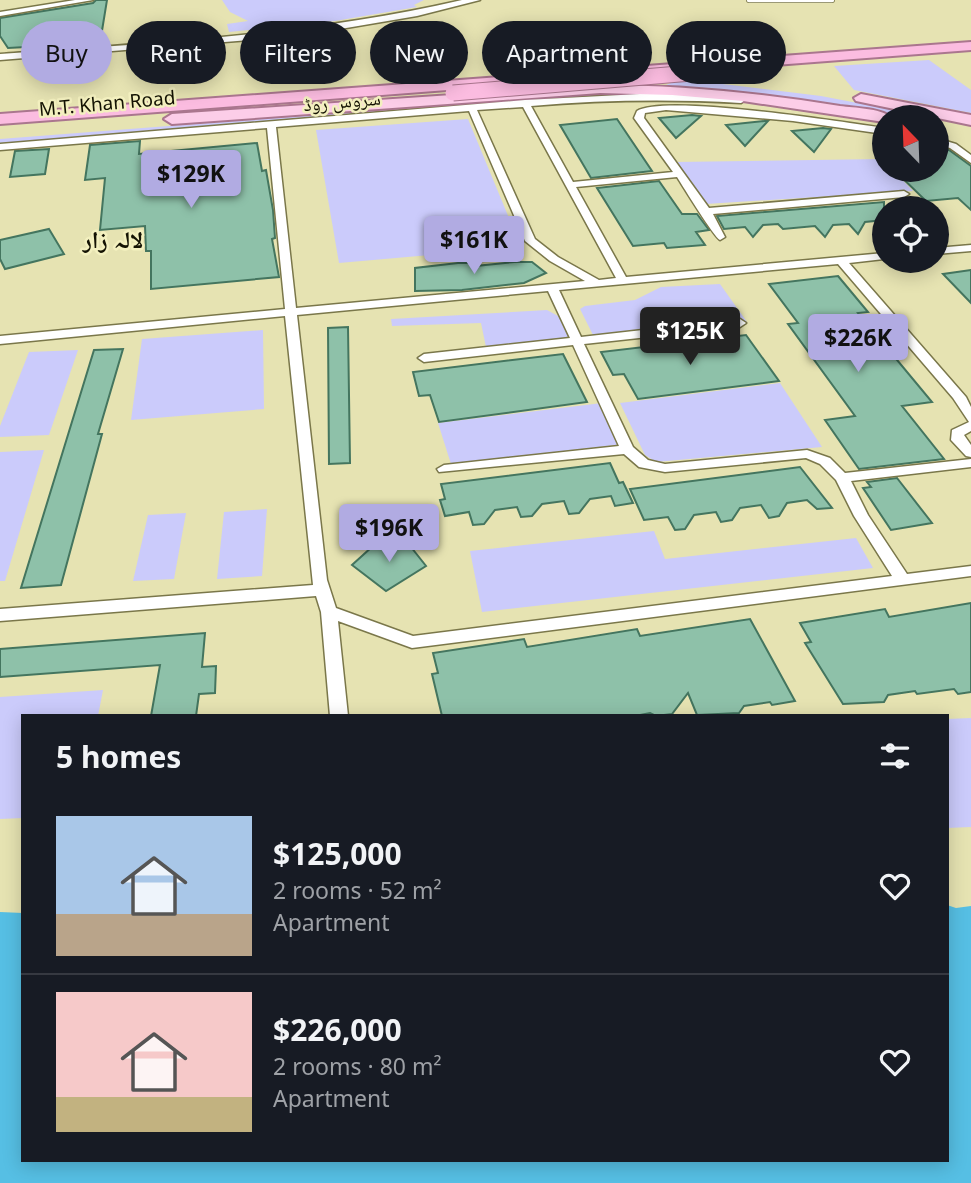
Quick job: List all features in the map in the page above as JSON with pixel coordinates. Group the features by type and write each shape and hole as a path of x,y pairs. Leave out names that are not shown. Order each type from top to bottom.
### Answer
{"highway":[{"name":"M.T. Khan Road","path":"652,69 963,49"},
{"name":"M.T. Khan Road","path":"0,133 963,49"},
{"name":"M.T. Khan Road","path":"0,119 482,82"},
{"path":"0,125 144,109"}],"main road":[{"path":"652,70 799,88 971,120"},
{"path":"172,119 420,108 600,89 648,89 812,104 872,116"},
{"path":"949,131 971,135"}],"street":[{"path":"0,14 89,0"},
{"path":"0,56 297,32 381,21 475,0"},
{"name":"سروس روڈ","path":"0,148 271,125 420,108 472,108 659,96 812,104"},
{"path":"525,103 623,281"},
{"path":"720,237 706,211 639,118 640,111 666,107 793,118 872,129"},
{"path":"472,108 530,241 554,259 598,283"},
{"path":"271,125 289,313 323,590 329,612 339,714"},
{"path":"949,145 971,160"},
{"path":"570,185 679,174"},
{"path":"706,211 904,194"},
{"path":"949,250 971,248"},
{"path":"0,340 872,257"},
{"path":"841,260 959,397 971,419"},
{"path":"552,288 627,449 644,464 665,468 807,454 825,461 842,478 861,516 902,579"},
{"path":"424,358 740,323"},
{"path":"971,426 957,433 958,440 971,453"},
{"path":"443,469 627,449"},
{"path":"842,478 971,463"},
{"path":"329,612 412,642 971,571"},
{"path":"0,615 323,590"}],"lane":[{"path":"749,0 832,0"}],"shaded area":[{"path":"222,0 424,0 414,5 417,7 335,21 248,21 230,12"},
{"path":"240,22 240,31 229,32 227,24"},
{"path":"929,60 971,90 971,113 949,109 949,105 930,105 854,90 834,66"},
{"path":"668,84 722,84 821,96 872,106 872,113 794,98 661,87"},
{"path":"403,108 402,112 0,144 0,139"},
{"path":"468,119 521,247 339,263 316,130"},
{"path":"872,159 872,182 904,182 913,191 706,204 676,162"},
{"path":"720,284 747,322 596,337 580,309 585,306 635,300 661,287"},
{"path":"547,310 558,316 570,338 486,347 481,323 392,326 391,319"},
{"path":"263,330 264,409 131,420 142,339"},
{"path":"78,350 49,435 0,437 0,426 29,352"},
{"path":"780,383 822,447 656,462 645,455 620,403"},
{"path":"602,403 619,443 616,445 451,464 438,423"},
{"path":"44,450 5,581 0,581 0,452"},
{"path":"267,509 262,576 217,579 224,512"},
{"path":"186,513 174,579 133,581 148,515"},
{"path":"654,531 665,559 856,538 873,568 482,612 470,551"},
{"path":"103,690 98,714 21,714 21,818 0,819 0,697"},
{"path":"971,718 971,827 949,828 949,719"},
{"path":"949,906 956,908 971,906 971,1183 0,1183 0,912 21,913 21,1162 949,1162"}],"building":[{"path":"96,0 107,0 104,21 21,21 21,47 8,48 0,36 0,18 93,3"},
{"path":"701,116 676,138 659,118"},
{"path":"617,119 652,171 591,178 560,125"},
{"path":"768,121 745,146 726,125"},
{"path":"831,129 814,152 792,131"},
{"path":"140,141 139,154 257,143 262,171 266,170 273,210 275,238 272,239 279,277 151,289 151,251 146,251 145,226 100,230 105,178 85,180 90,145"},
{"path":"49,149 45,174 10,177 15,151"},
{"path":"949,150 971,166 971,210 958,198 921,196 906,182 949,182"},
{"path":"659,181 682,214 697,214 709,230 696,232 705,245 667,248 664,243 633,246 597,188"},
{"path":"872,203 872,221 865,222 858,234 849,224 833,225 825,237 815,226 783,229 778,224 763,225 753,237 745,227 724,229 717,216"},
{"path":"49,229 64,254 5,269 0,259 0,240"},
{"path":"532,262 546,273 524,283 462,290 415,291 415,268 458,263 476,263 475,266"},
{"path":"971,270 971,303 943,274"},
{"path":"838,276 868,312 858,313 932,402 902,406 944,459 859,469 825,420 855,416 788,324 798,323 769,284"},
{"path":"348,327 350,463 329,464 328,328"},
{"path":"746,335 779,381 638,399 624,374 613,375 601,352"},
{"path":"123,349 98,434 102,434 61,585 21,588 94,350"},
{"path":"563,354 587,402 439,422 430,395 419,396 413,372"},
{"path":"610,463 619,483 623,482 633,503 615,506 611,496 590,499 579,513 569,514 564,501 542,504 532,516 521,517 517,507 495,510 484,524 473,525 469,512 445,516 440,500 445,499 441,484"},
{"path":"800,467 832,508 817,509 807,500 787,503 779,516 769,518 761,505 740,508 732,520 721,522 716,512 694,515 685,529 675,530 668,517 644,520 630,489"},
{"path":"897,478 932,523 891,530 863,488 871,487 867,482"},
{"path":"407,542 426,566 386,591 352,565 373,546"},
{"path":"971,603 971,692 958,694 954,689 917,694 915,691 888,695 884,702 843,704 805,643 811,642 800,623 885,609 889,617"},
{"path":"750,619 795,701 744,706 739,713 697,714 688,693 672,714 442,714 432,674 438,673 433,653 524,639 527,647 637,629 640,636"},
{"path":"205,633 202,667 216,666 215,693 199,694 196,714 151,714 160,665 0,677 0,649"}],"district":[{"name":"لالہ زار","path":"113,240"}]}
